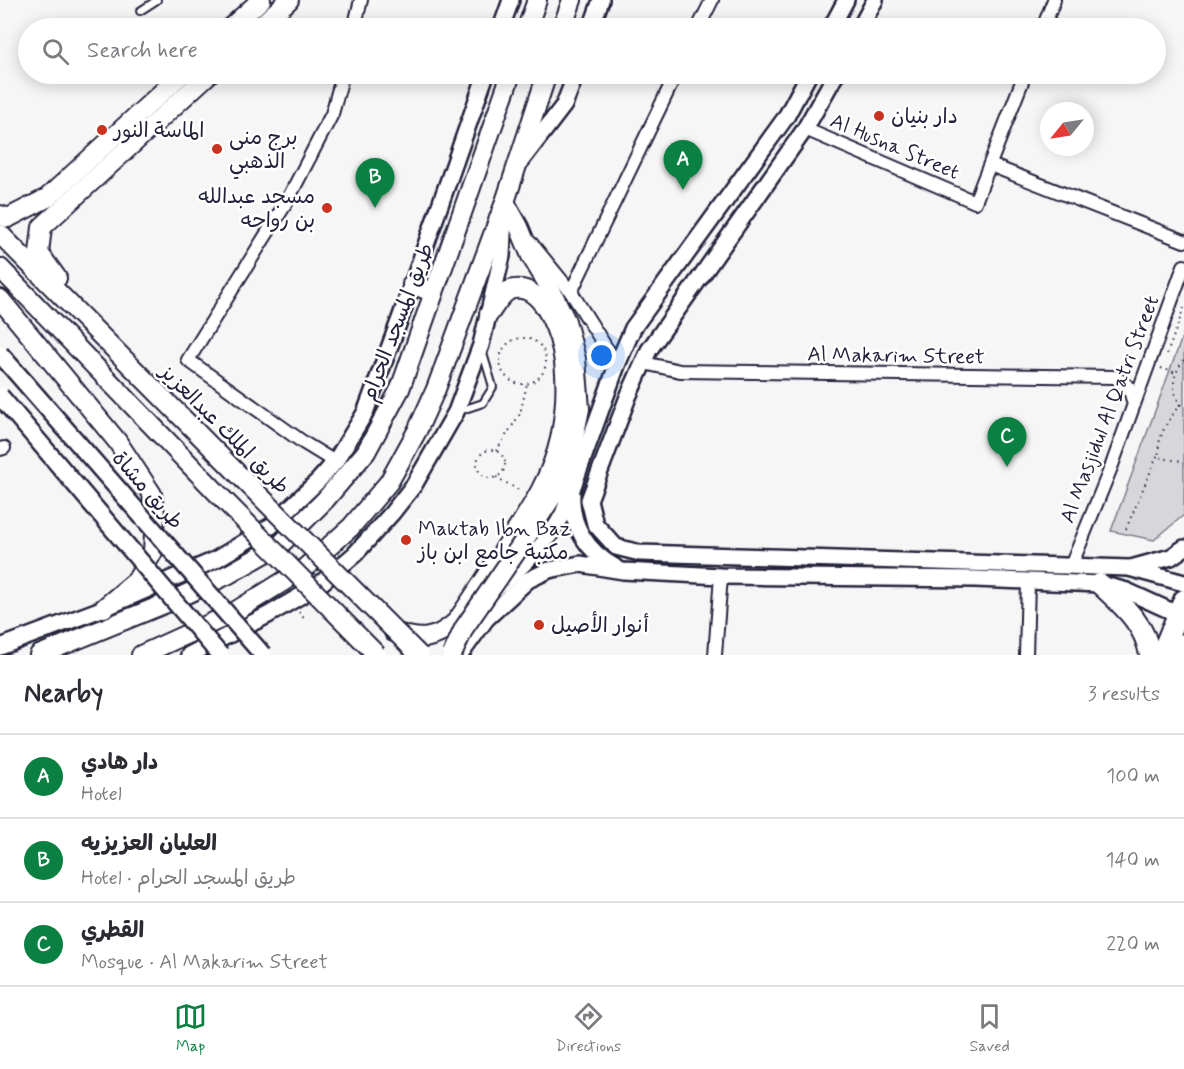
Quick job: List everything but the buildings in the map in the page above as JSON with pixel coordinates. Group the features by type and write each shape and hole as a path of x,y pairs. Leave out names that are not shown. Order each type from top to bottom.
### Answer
{"highway":[{"path":"1100,584 1133,615 1146,638 1150,655"},
{"path":"1161,655 1182,610"},
{"path":"1179,655 1184,644"}],"main road":[{"path":"241,18 261,0"},
{"path":"269,18 289,0"},
{"path":"531,18 537,0"},
{"path":"566,18 572,0"},
{"path":"0,215 8,218 47,198 171,84"},
{"path":"86,319 39,253 42,226 197,84"},
{"name":"طريق المسجد الحرام","path":"39,655 174,600 229,574 280,545 325,500 366,452 400,389 507,84"},
{"path":"141,655 231,614 305,568 351,526 388,482 417,431 435,389 505,202 544,84"},
{"path":"452,655 464,628 535,526 559,486 571,452 580,409 570,360 566,321 505,202"},
{"name":"طريق الملك عبدالعزيز","path":"0,234 418,655"},
{"path":"0,268 222,498 378,655"},
{"path":"412,284 434,293"},
{"path":"394,632 415,639 430,637 444,632 456,622 534,504 551,469 560,441 570,360 542,301 527,290 513,289 504,294 489,314"},
{"path":"0,299 117,441 152,494 153,552 136,581 104,608"},
{"name":"طريق مشاة","path":"0,354 262,655"},
{"path":"0,396 220,655"}],"street":[{"path":"356,18 361,0"},
{"path":"505,18 511,0"},
{"path":"595,18 601,0"},
{"path":"703,18 712,0"},
{"path":"836,18 846,0"},
{"path":"866,18 876,0"},
{"path":"1047,18 1054,0"},
{"path":"335,462 304,443 188,360 286,203 332,114 340,84"},
{"path":"0,647 104,608 215,560 271,526 335,462 365,413 482,84"},
{"path":"515,168 564,105 572,84"},
{"path":"571,292 671,84"},
{"path":"418,655 523,566 555,531 617,364 633,328 786,117 803,84"},
{"path":"830,84 805,129 649,350 589,500 595,524 616,547 640,553 1129,568 1184,583"},
{"name":"Al Husna Street","path":"805,129 975,202 1021,84"},
{"path":"990,165 1184,241"},
{"path":"189,655 268,615 318,585 355,554 414,485 456,412 481,345 502,256 505,202"},
{"path":"519,227 571,292 617,364"},
{"name":"Al Masjidul Al Qatri Street","path":"1071,566 1112,465 1184,266"},
{"name":"Al Makarim Street","path":"644,363 680,371 1115,377 1129,387 1134,404"},
{"path":"572,488 572,509 583,538 604,561 623,571"},
{"path":"1129,568 1172,557 1184,548"},
{"path":"460,655 486,619 528,580 549,570 580,564 623,571 721,576 975,579 1100,584 1182,610"},
{"path":"715,655 721,576"},
{"path":"1026,655 1028,582"}],"lane":[{"path":"140,11 158,0"},
{"path":"456,412 483,403 493,387 481,345"}],"path":[{"path":"1165,358 1184,308"},
{"path":"496,451 520,414 527,383 540,375 545,362 544,354 535,342 520,338 507,344 500,356 500,364 507,377 513,381 527,383"},
{"path":"1184,360 1176,373 1173,388 1184,409"},
{"path":"1149,363 1176,373"},
{"path":"1180,404 1165,426 1157,446 1159,457 1184,461"},
{"path":"496,477 504,471 504,457 492,450 483,453 477,464 483,476 496,477 527,495"},
{"path":"1126,529 1159,453"}],"shaded area":[{"path":"1184,332 1184,515 1154,540 1111,531"}],"place":[{"name":"دار بنيان","path":"879,116"},
{"name":"الماسة النور","path":"102,130"},
{"name":"برج منى الذهبي","path":"217,149"},
{"name":"دار هادي","path":"683,190"},
{"name":"مسجد عبدالله بن رواحه","path":"327,208"},
{"name":"العليان العزيزيه","path":"375,208"},
{"name":"القطري","path":"1007,467"},
{"name":"Maktab Ibn Baz مكتبة جامع ابن باز","path":"406,540"},
{"name":"أنوار الأصيل","path":"539,625"}]}
